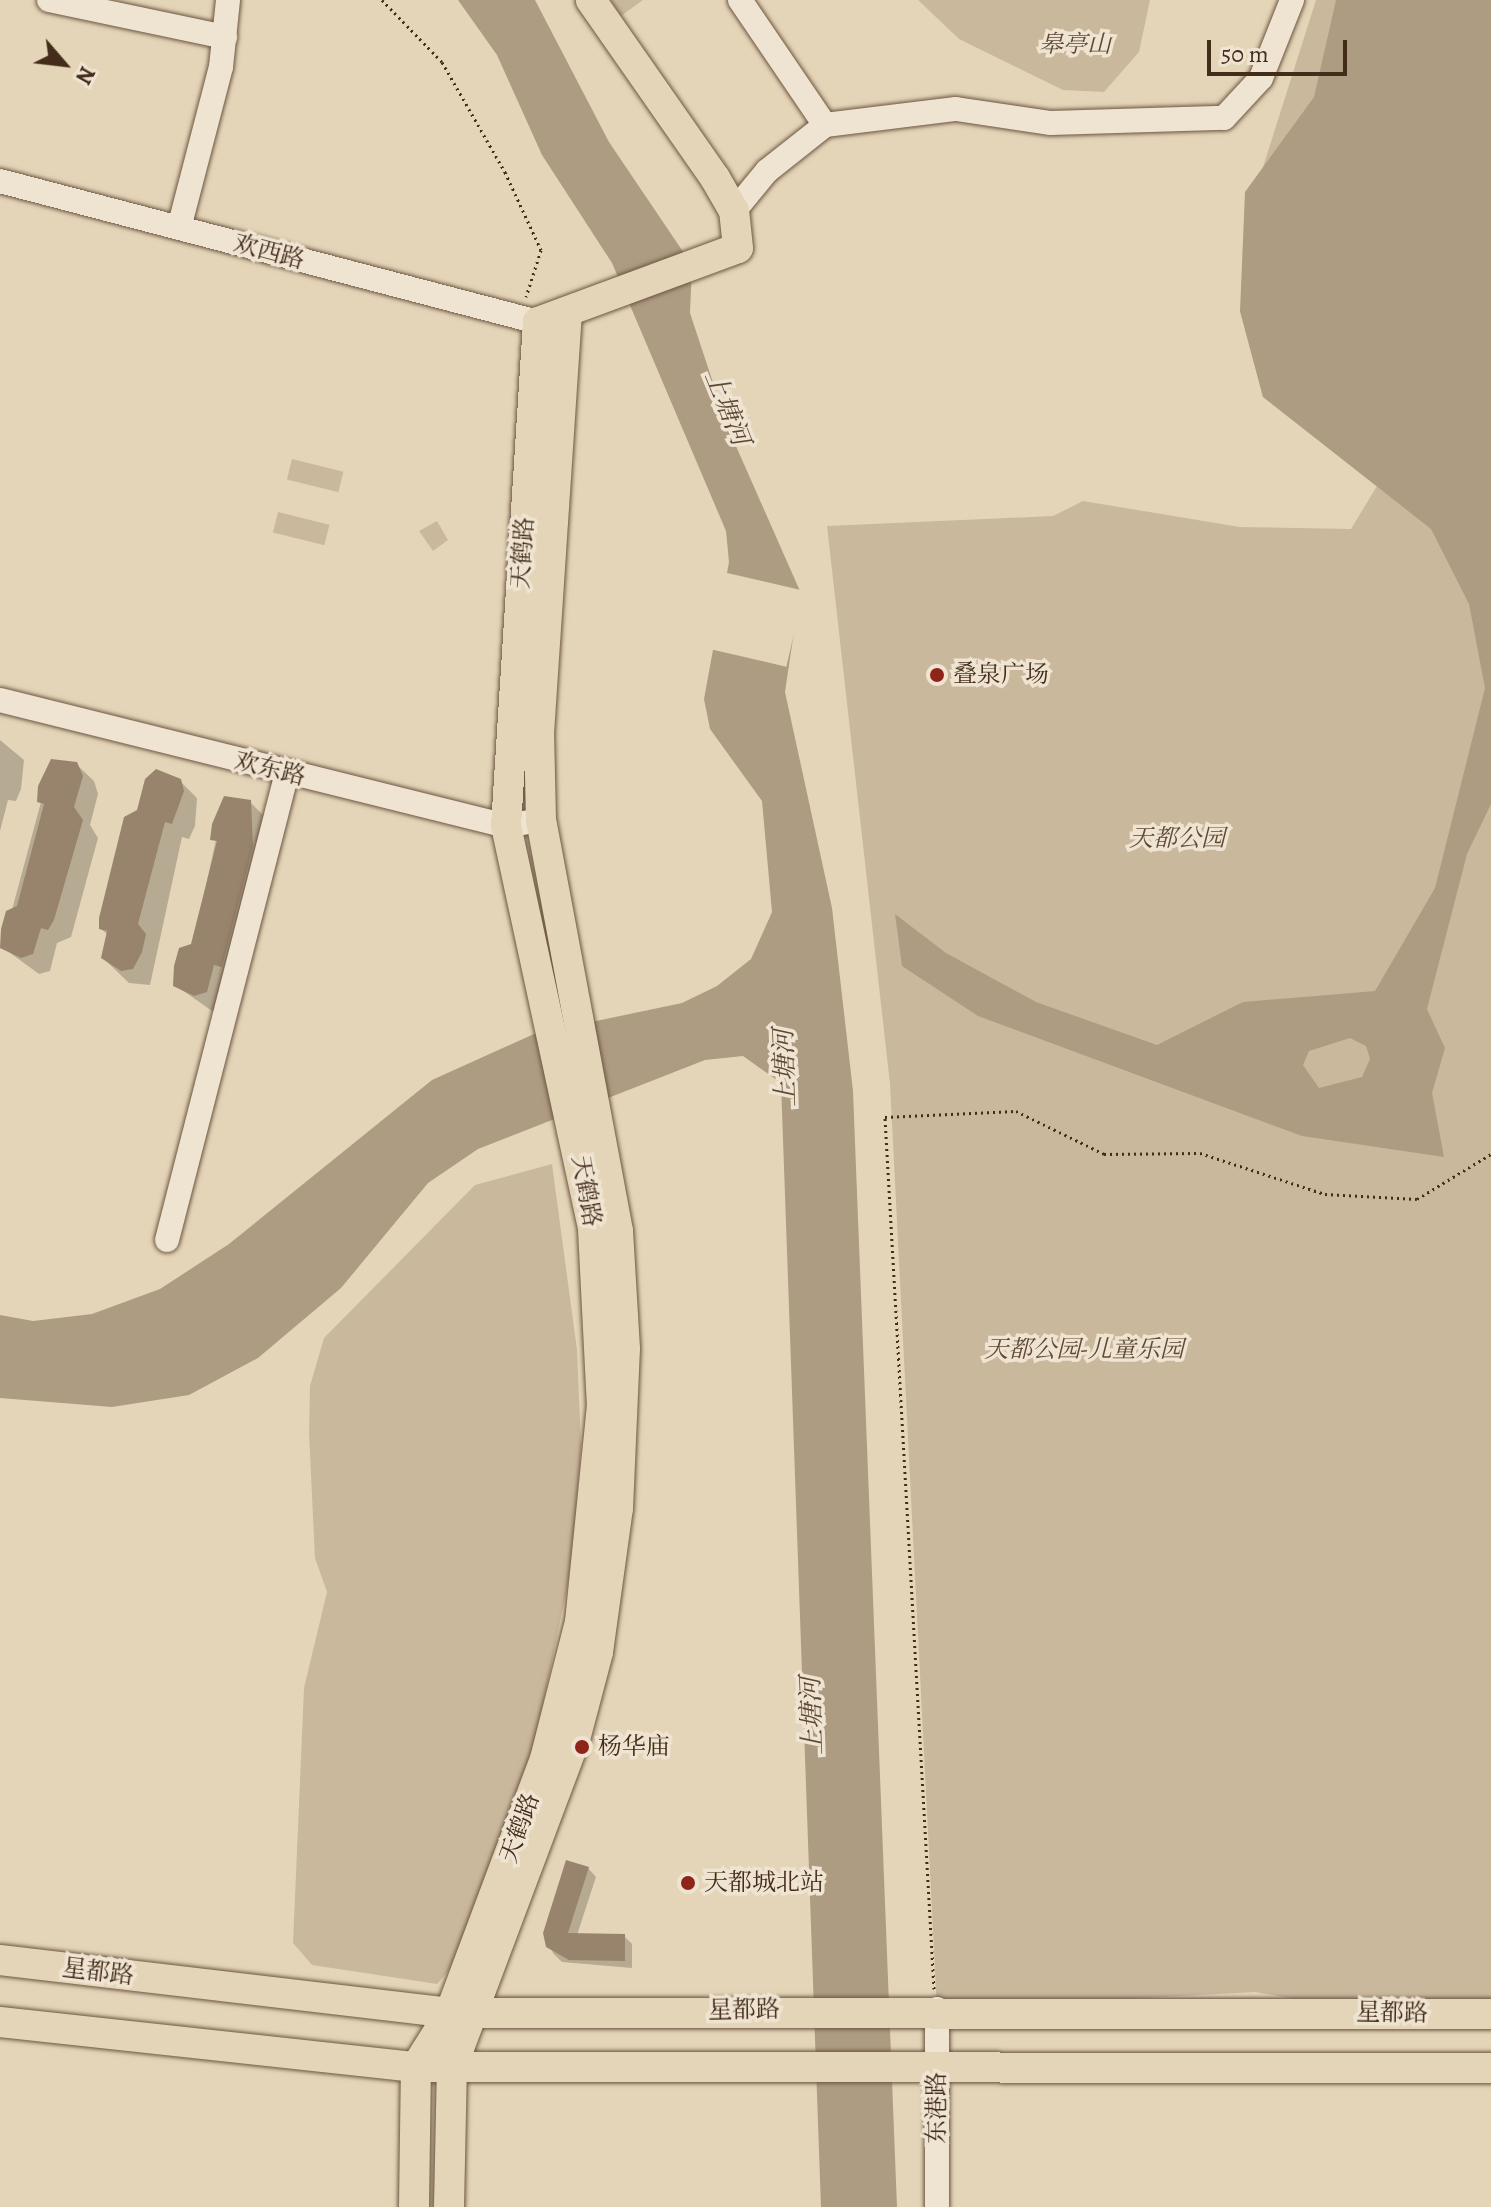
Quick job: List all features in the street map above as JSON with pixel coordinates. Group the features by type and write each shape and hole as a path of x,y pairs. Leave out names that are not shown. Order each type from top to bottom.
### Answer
{"main road":[{"path":"529,320 567,312 704,264 738,248 734,211 591,0"},
{"name":"天鹤路","path":"462,2013 545,1759 580,1622 602,1407 593,1228 580,1155 541,820 539,733 567,312"},
{"name":"天鹤路","path":"416,2067 462,2013 564,1775 606,1606 625,1363 612,1180 560,995 506,826 529,320"},
{"name":"星都路","path":"0,1960 462,2013 930,2009 1491,2014"},
{"path":"449,2207 452,2067 462,2013"},
{"path":"0,2022 416,2067 785,2067 929,2062 1491,2068"},
{"path":"414,2207 416,2067"}],"street":[{"path":"49,0 225,37"},
{"path":"179,228 225,37 228,0"},
{"path":"740,0 825,125"},
{"path":"734,211 767,171 825,125 956,109 1051,123 1224,118 1261,78 1292,0"},
{"name":"欢西路","path":"0,181 529,320"},
{"name":"欢东路","path":"0,700 506,826 541,820"},
{"path":"167,1240 287,773"},
{"name":"东港路","path":"930,2009 929,2062 937,2207"}],"path":[{"path":"382,0 442,62 541,250 529,320"},
{"path":"930,2009 885,1117 1016,1111 1104,1154 1200,1153 1325,1194 1386,1198 1417,1199 1491,1154"}],"green space":[{"path":"611,0 643,0 621,16"},
{"name":"皋亭山","path":"918,0 1150,0 1139,52 1104,92 1063,90 959,39"},
{"name":"天都公园","path":"1316,0 1491,0 1491,2004 1409,1998 1324,2004 1255,1992 937,2009 890,1084 827,526 1053,516 1083,501 1240,527 1351,529 1377,486 1263,397 1240,311 1263,167"},
{"path":"292,459 343,472 338,492 287,479"},
{"path":"278,512 329,525 324,545 273,532"},
{"path":"437,521 448,540 433,551 419,531"},
{"path":"552,1164 577,1350 581,1447 572,1564 530,1767 457,1961 437,1984 312,1965 293,1943 304,1688 327,1592 315,1558 309,1433 310,1386 324,1338 475,1185"}],"water":[{"name":"上塘河","path":"458,0 535,0 609,142 692,265 690,313 728,428 800,591 785,692 832,908 853,1091 897,2207 821,2207 781,1083 743,1056 705,1060 478,1149 428,1183 341,1288 258,1358 189,1395 112,1407 0,1398 0,1315 33,1321 92,1314 160,1289 229,1244 432,1080 534,1034 682,1003 717,986 751,959 772,912 762,801 710,729 704,699 729,562 726,531 612,263 542,155 497,55"},
{"path":"1336,0 1491,0 1491,804 1467,854 1427,1009 1445,1048 1432,1093 1444,1157 1302,1136 978,1016 902,966 895,914 946,953 1036,1002 1157,1045 1243,1002 1375,991 1435,888 1485,688 1469,604 1431,529 1263,397 1240,311 1245,192 1314,97","holes":["1350,1038 1366,1046 1370,1059 1362,1077 1319,1088 1303,1065 1309,1051"]}],"pier":[{"path":"723,572 804,591 786,667 705,648"}],"building":[{"path":"51,759 77,762 83,776 74,807 83,820 54,920 48,930 41,928 33,954 21,958 0,948 1,929 6,911 17,906 44,804 37,802 38,786"},
{"path":"156,769 181,779 184,791 172,824 165,822 138,924 146,934 142,952 133,969 121,971 101,958 107,931 99,929 99,918 124,817 137,810 145,779"},
{"path":"224,796 251,800 253,846 222,967 214,965 207,992 194,996 173,986 174,966 179,948 191,944 217,841 210,840 212,824"},
{"path":"566,1860 589,1867 568,1933 625,1934 625,1961 569,1960 546,1947 543,1933"}],"place":[{"name":"叠泉广场","path":"937,675"},
{"name":"杨华庙","path":"582,1747"},
{"name":"天都城北站","path":"688,1883"}],"park label":[{"name":"天都公园-儿童乐园","path":"1084,1350"}]}
